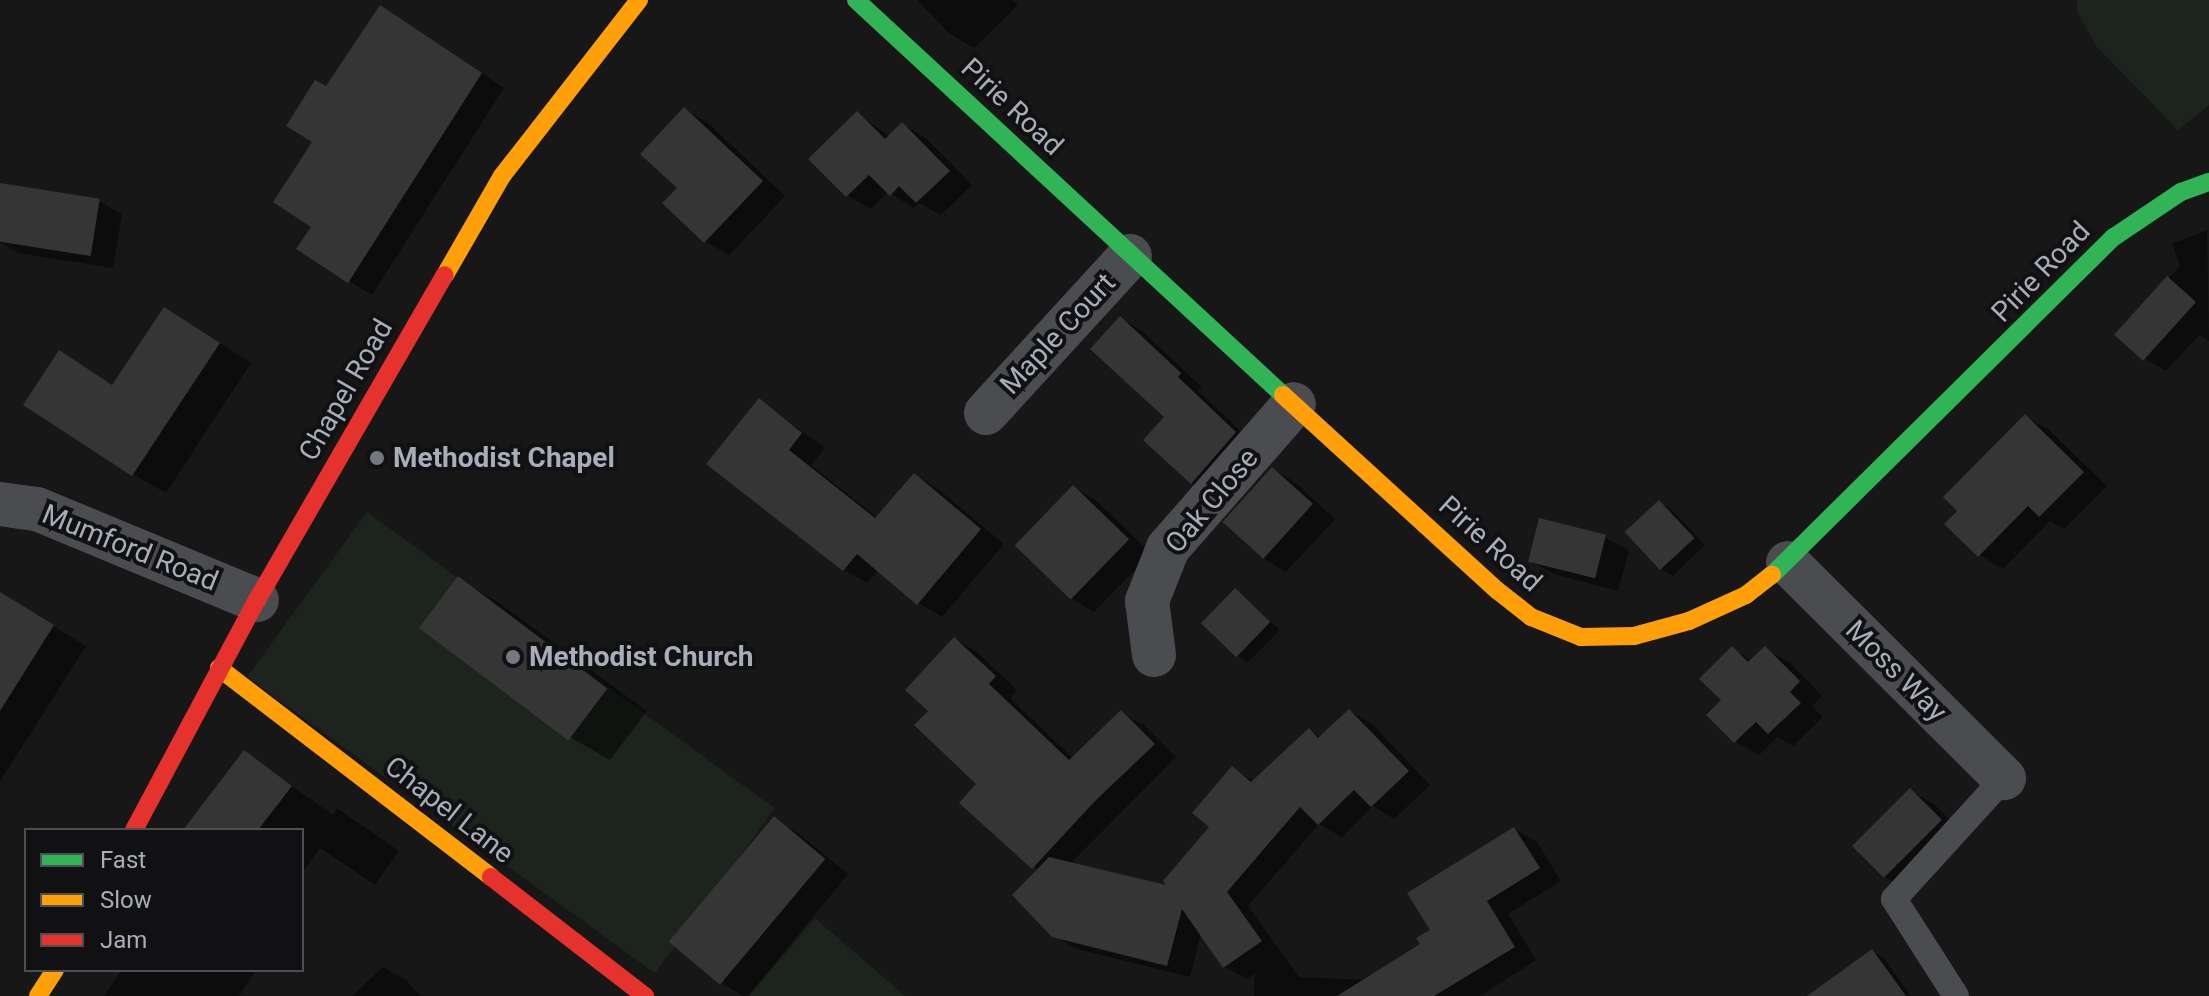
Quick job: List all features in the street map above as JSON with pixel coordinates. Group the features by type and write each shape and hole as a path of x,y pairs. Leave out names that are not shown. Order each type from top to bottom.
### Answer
{"street":[{"name":"Chapel Road","path":"135,828 257,600 502,176 639,0"},
{"name":"Pirie Road","path":"856,0 1130,256 1531,617 1581,637 1634,636 1689,621 1746,595 1788,563 2114,237 2181,192 2209,182"},
{"name":"Maple Court","path":"986,413 1130,256"},
{"name":"Oak Close","path":"1154,655 1147,601 1168,548 1294,404"},
{"name":"Mumford Road","path":"0,504 37,509 257,600"},
{"name":"Moss Way","path":"1788,563 2004,778"},
{"name":"Chapel Lane","path":"219,668 645,996"},
{"path":"38,996 54,972"}],"lane":[{"path":"1956,996 1894,899 2004,778"}],"shaded area":[{"path":"2077,0 2209,0 2209,105 2178,130 2097,47 2077,12"},
{"path":"367,512 775,808 655,973 247,677"},
{"path":"815,918 905,996 749,996"}],"building":[{"path":"380,5 482,73 348,283 296,249 311,227 273,202 312,142 286,126 315,80 326,86"},
{"path":"684,107 763,181 704,243 662,203 677,188 640,154"},
{"path":"857,111 885,139 902,122 950,171 916,203 899,186 890,196 869,175 846,197 808,159"},
{"path":"0,183 100,199 91,256 0,242"},
{"path":"2167,276 2196,302 2143,361 2114,335"},
{"path":"164,307 220,343 132,476 23,405 59,350 112,385"},
{"path":"1120,316 1181,373 1178,377 1236,432 1191,484 1143,440 1164,417 1090,349"},
{"path":"759,398 802,433 789,450 875,518 914,473 981,529 917,605 857,554 843,571 706,464"},
{"path":"2025,414 2084,472 2039,517 2028,506 1978,557 1944,524 1957,511 1943,497"},
{"path":"1272,467 1313,504 1263,559 1222,522"},
{"path":"1073,485 1129,539 1071,600 1015,545"},
{"path":"1659,500 1694,538 1660,570 1625,532"},
{"path":"1539,518 1606,535 1595,578 1528,562"},
{"name":"Methodist Church","path":"458,576 607,689 568,740 419,628"},
{"path":"1235,588 1270,622 1236,657 1201,623"},
{"path":"0,592 54,625 0,711"},
{"path":"954,637 996,676 989,684 1069,760 1121,710 1155,744 1095,801 1032,869 959,803 976,784 914,725 928,711 905,690"},
{"path":"1732,646 1748,662 1765,646 1800,681 1790,692 1801,703 1768,734 1756,722 1734,743 1706,715 1721,700 1699,679"},
{"path":"1349,709 1409,771 1371,807 1354,790 1318,825 1300,807 1227,892 1262,941 1223,968 1182,909 1167,966 1052,937 1012,895 1049,857 1166,885 1163,881 1209,827 1192,813 1232,766 1251,782 1309,728 1318,738"},
{"path":"244,750 292,786 260,828 185,828"},
{"path":"1910,788 1942,820 1884,878 1852,846"},
{"path":"774,816 825,859 720,985 669,942"},
{"path":"1514,827 1540,868 1487,901 1515,947 1434,996 1337,996 1420,944 1416,938 1430,930 1407,893"},
{"path":"1872,949 1906,996 1807,996"}],"traffic: fast":[{"path":"856,0 1283,395"},
{"path":"1772,575 2114,237 2181,192 2209,182"}],"traffic: slow":[{"path":"445,275 502,176 639,0"},
{"path":"1283,395 1498,591 1531,617 1581,637 1634,636 1689,621 1746,595 1772,575"},
{"path":"219,668 491,877"},
{"path":"38,996 54,972"}],"traffic: jam":[{"path":"135,828 257,600 445,275"},
{"path":"491,877 645,996"}],"place":[{"name":"Methodist Chapel","path":"377,458"},
{"name":"Methodist Church","path":"513,657"}]}
